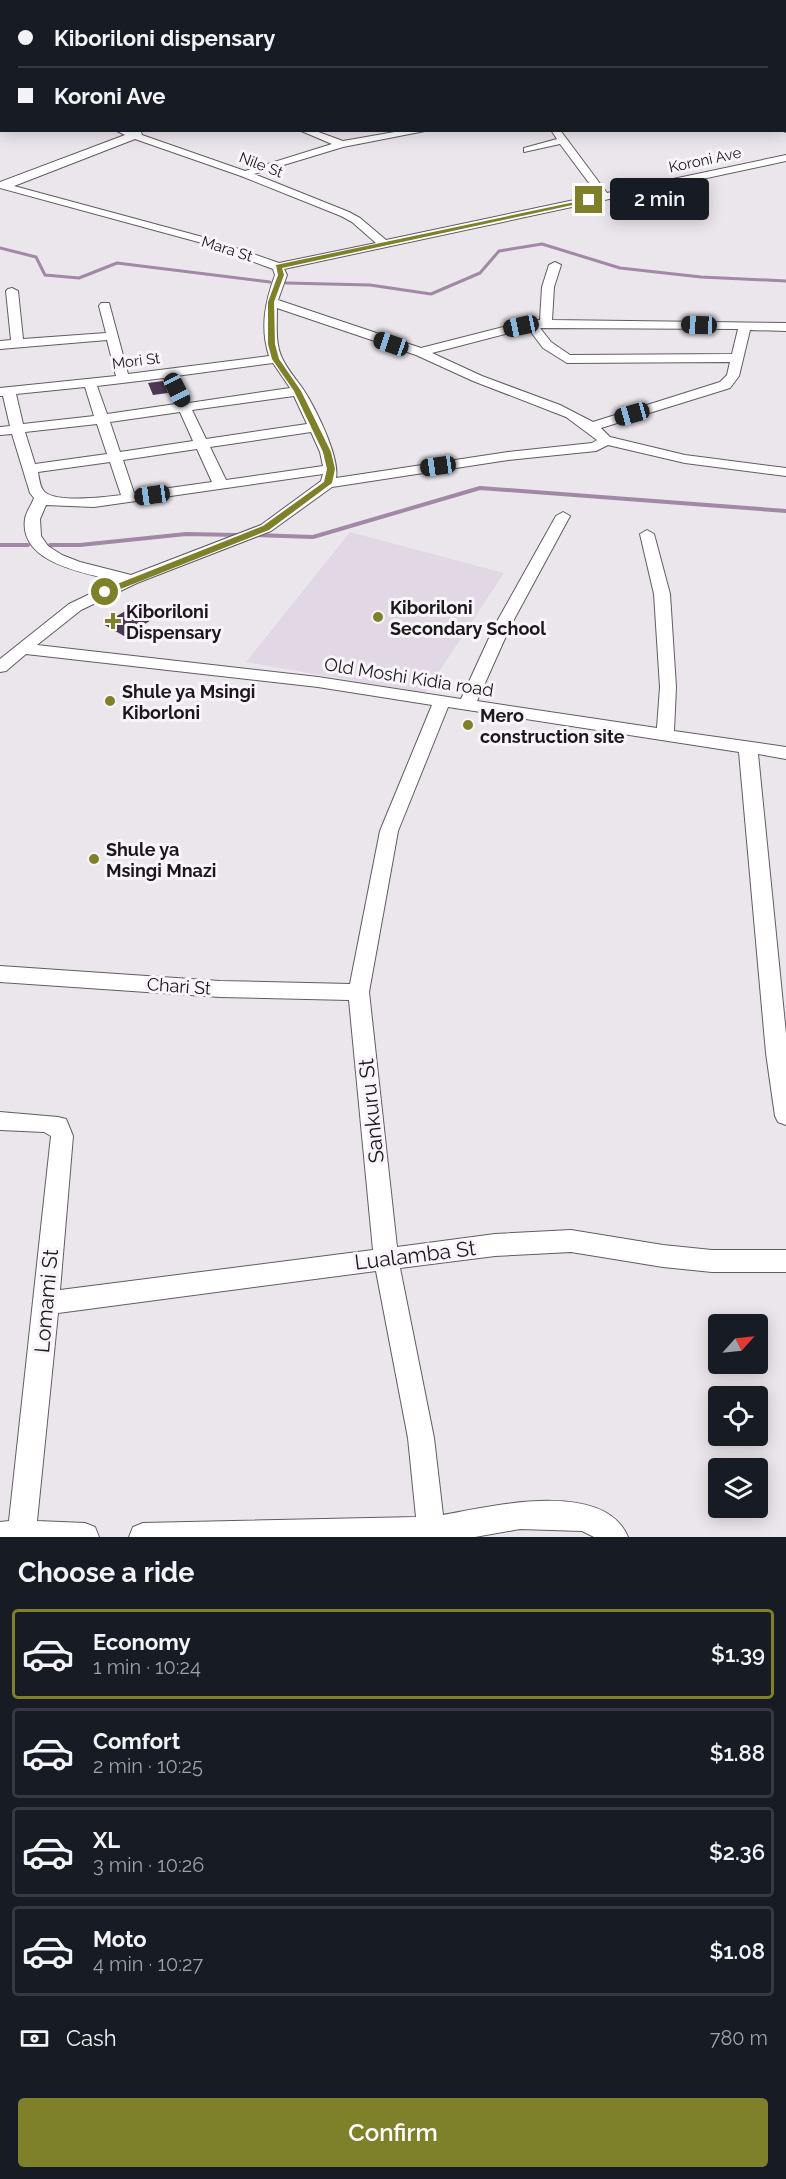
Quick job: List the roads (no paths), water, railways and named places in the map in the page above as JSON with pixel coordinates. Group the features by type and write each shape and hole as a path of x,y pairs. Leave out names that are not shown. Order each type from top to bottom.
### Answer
{"street":[{"name":"Nile St","path":"124,132 245,174 345,214 356,220 384,244"},
{"path":"1,190 144,132"},
{"path":"309,132 342,144"},
{"path":"245,174 342,144 414,132"},
{"path":"557,132 604,197"},
{"path":"527,150 563,140"},
{"name":"Koroni Ave","path":"278,267 786,158"},
{"name":"Mara St","path":"1,190 19,191 206,242 278,267"},
{"path":"546,323 548,286 555,265"},
{"path":"278,267 281,275 271,302 271,344 276,359 298,391 316,427 327,452 330,476"},
{"path":"12,291 17,343"},
{"path":"271,302 420,352 548,406 590,427 605,440 685,459 786,472"},
{"path":"105,306 123,380"},
{"path":"531,324 547,345 567,359 738,358"},
{"path":"420,352 531,324 786,327"},
{"path":"590,427 725,385 733,376 744,328"},
{"path":"0,345 113,336"},
{"name":"Mori St","path":"4,392 123,380 276,359"},
{"path":"168,373 221,485"},
{"path":"90,383 129,498"},
{"path":"0,430 102,419 298,391"},
{"path":"4,392 38,493 48,501 70,504 221,485 330,476 596,447 605,440"},
{"path":"31,469 316,427"},
{"path":"0,667 26,649 75,607 132,580 246,537 275,522 330,476"},
{"path":"42,497 32,518 32,528 37,543 47,554 58,561 132,580"},
{"path":"468,705 503,625 563,516"},
{"path":"646,534 662,594 668,687 665,736"},
{"name":"Old Moshi Kidia road","path":"26,649 318,682 786,753"},
{"name":"Sankuru St","path":"431,1531 421,1438 386,1258 359,992 389,831 442,701"},
{"path":"748,748 777,1053 786,1116"},
{"name":"Chari St","path":"0,974 220,989 359,992"},
{"name":"Lomami St","path":"0,1120 58,1126 62,1136 45,1304 11,1535"},
{"name":"Lualamba St","path":"45,1304 495,1245 571,1241 663,1256 712,1260 786,1261"},
{"path":"143,1537 431,1531 520,1515 582,1517 603,1526 614,1537"},
{"path":"11,1535 85,1537"}],"waterway":[{"path":"286,283 370,285 431,294 480,273 499,251 542,244 620,268 701,277 786,281"},
{"path":"0,248 36,257 45,275 79,278 117,263 270,282"},
{"path":"253,535 313,537 480,488 786,511"},
{"path":"50,545 80,545 186,534 239,535"},
{"path":"0,545 28,545"}],"place":[{"name":"Kiboriloni Secondary School","path":"378,617"},
{"name":"Kiboriloni Dispensary","path":"113,621"},
{"name":"Shule ya Msingi Kiborloni","path":"110,701"},
{"name":"Mero construction site","path":"468,725"},
{"name":"Shule ya Msingi Mnazi","path":"94,859"}]}
